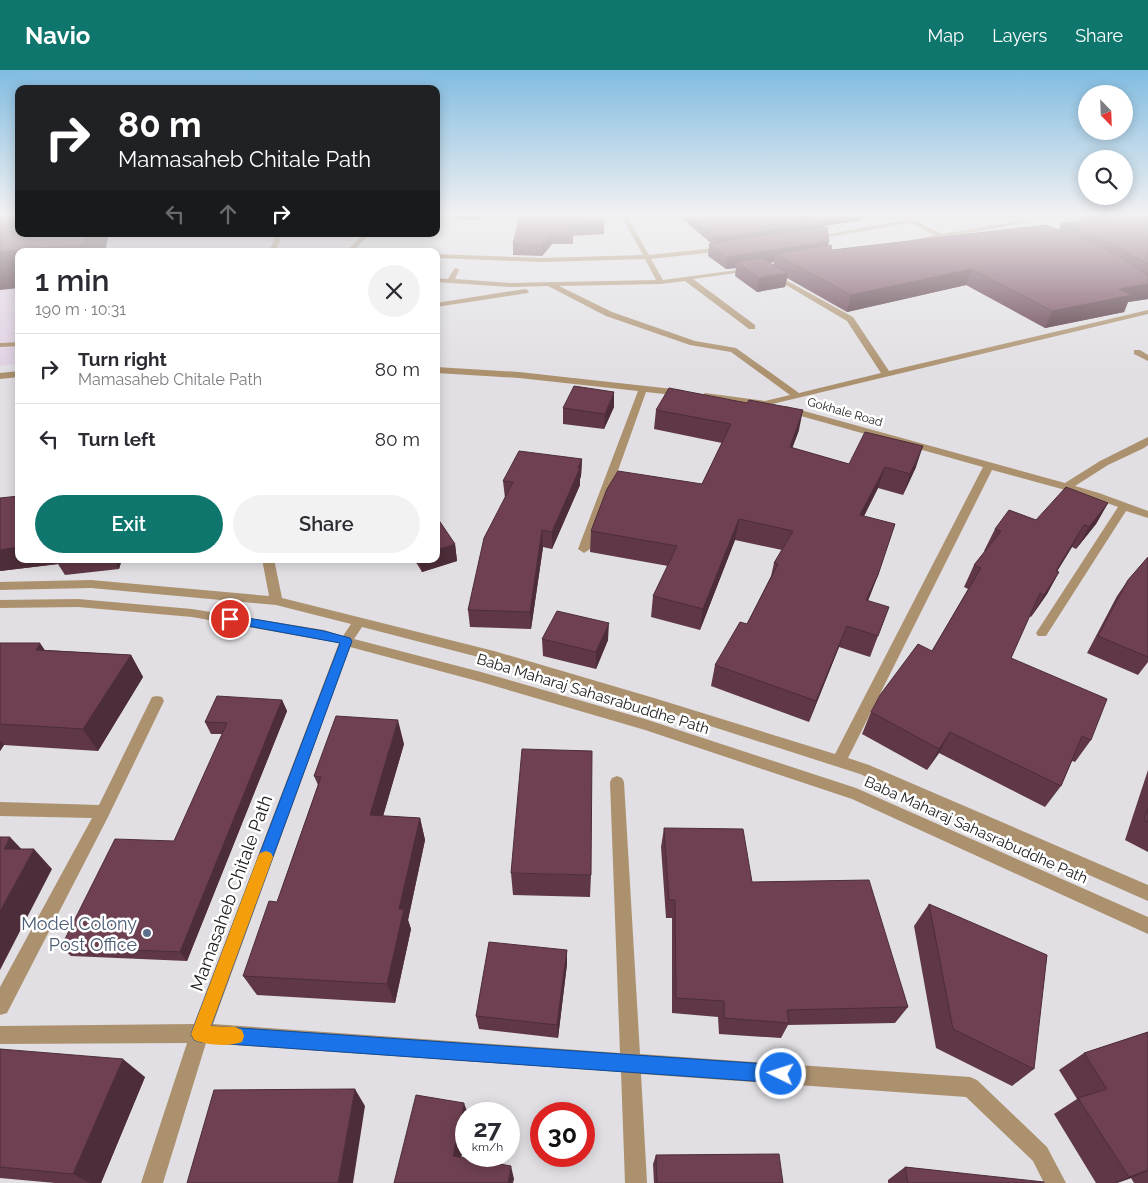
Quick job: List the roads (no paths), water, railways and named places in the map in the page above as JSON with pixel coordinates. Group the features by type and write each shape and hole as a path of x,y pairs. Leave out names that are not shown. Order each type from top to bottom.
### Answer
{"street":[{"path":"654,268 661,282"},
{"path":"440,280 512,285 661,282 760,268 850,319 887,374"},
{"path":"450,281 456,270"},
{"path":"686,278 752,327"},
{"path":"440,303 521,292 549,284 609,314 693,343 733,350 798,396"},
{"path":"766,403 1148,312"},
{"path":"0,345 15,344"},
{"path":"1137,352 1148,359"},
{"name":"Gokhale Road","path":"440,370 519,375 766,403 1066,487 1148,516"},
{"path":"0,376 15,374"},
{"path":"584,549 643,389"},
{"path":"1066,487 1104,463 1141,446 1148,440"},
{"path":"839,761 990,466"},
{"path":"1042,633 1124,506"},
{"path":"269,563 276,601"},
{"name":"Baba Maharaj Sahasrabuddhe Path","path":"0,586 91,584 276,601 502,659 654,703 864,769 1148,894"},
{"name":"Baba Maharaj Sahasrabuddhe Path","path":"0,604 78,603 192,613 324,635 481,676 856,794 1148,926"},
{"name":"Mamasaheb Chitale Path","path":"152,1183 200,1034 346,641 359,622"},
{"path":"0,1006 103,812 156,701"},
{"path":"617,782 636,1183"},
{"path":"0,809 103,812"},
{"path":"0,1035 200,1034 970,1087 1040,1154 1055,1183"}],"place":[{"name":"Model Colony Post Office","path":"147,933"}]}
